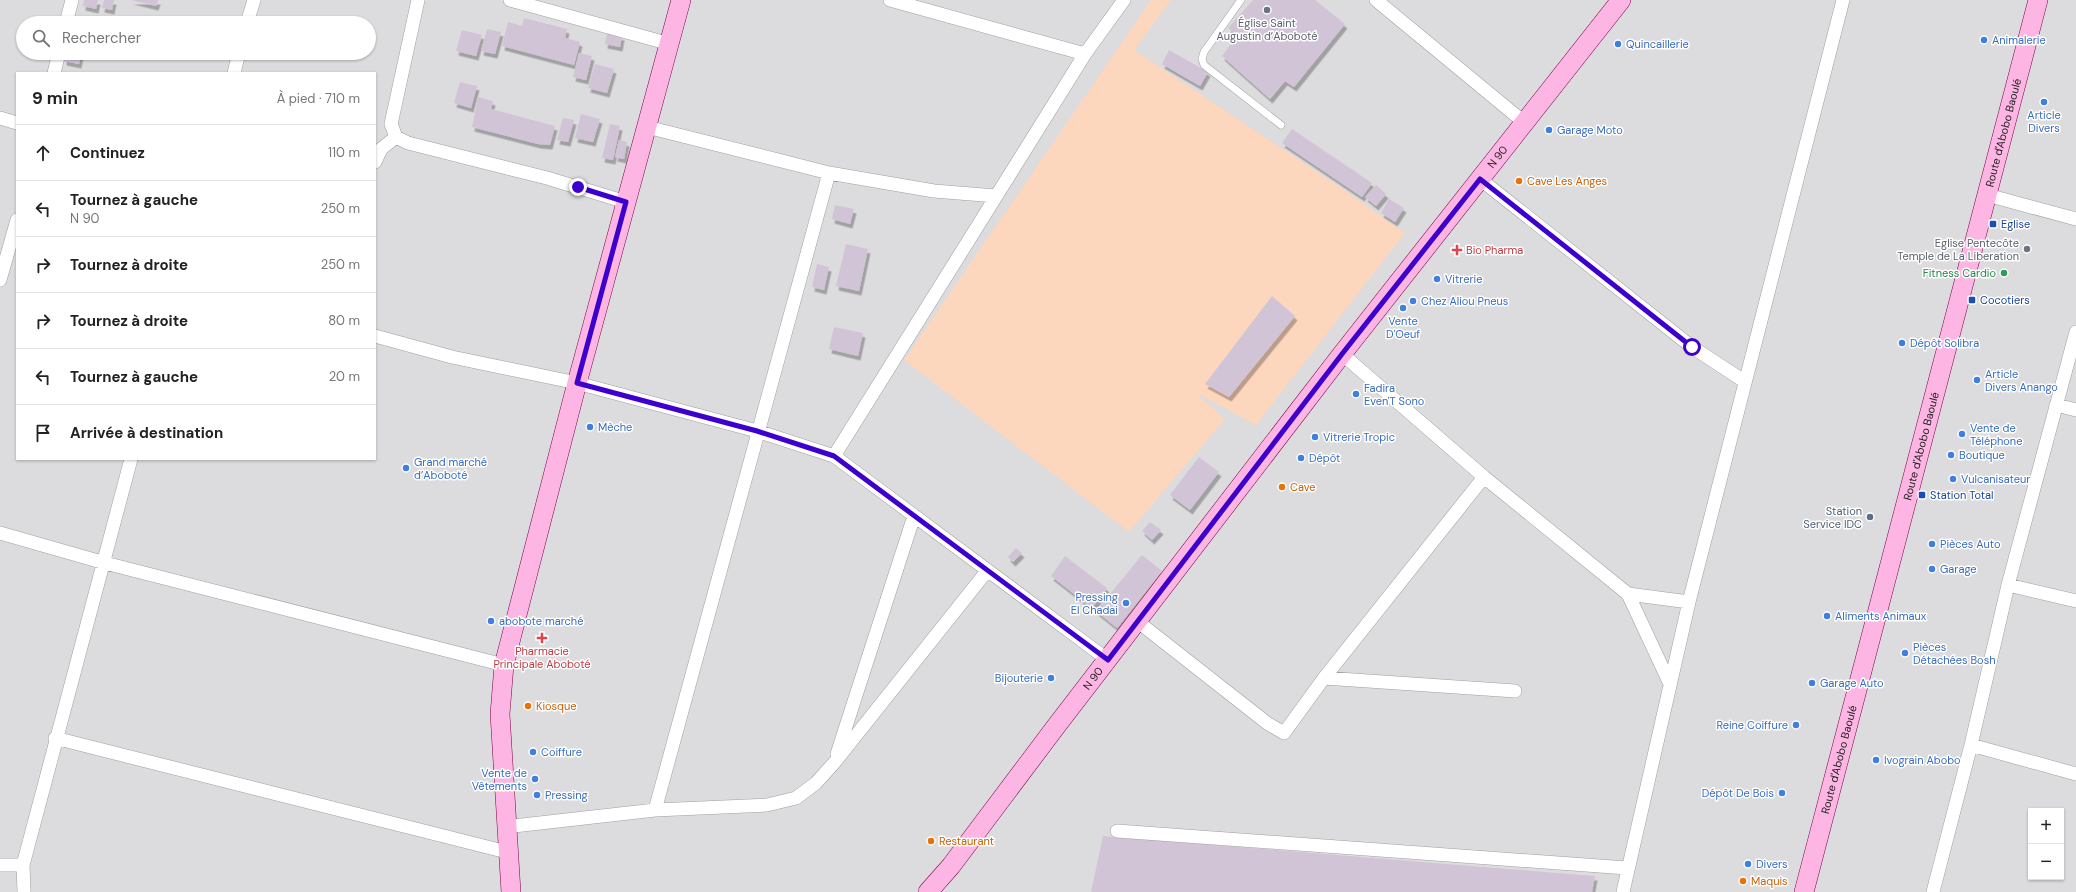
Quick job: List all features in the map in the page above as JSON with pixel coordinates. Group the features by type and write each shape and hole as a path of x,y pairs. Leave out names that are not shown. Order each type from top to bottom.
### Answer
{"street":[{"path":"68,16 72,0"},
{"path":"249,16 254,0"},
{"path":"418,0 391,124 396,137 408,142 547,178 626,202"},
{"path":"510,0 670,44"},
{"path":"511,892 505,827 500,714 504,665 577,383 681,0"},
{"path":"890,0 1085,54"},
{"path":"834,456 1085,54 1124,0"},
{"path":"1376,0 1525,123"},
{"name":"N 90","path":"928,892 951,866 1342,354 1621,0"},
{"path":"1623,892 1627,868 1670,684 1744,381 1843,0"},
{"name":"Route d'Abobo Baoulé","path":"1804,892 2038,0"},
{"path":"54,72 57,60"},
{"path":"234,72 237,60"},
{"path":"0,118 16,122"},
{"path":"647,127 829,173 934,191 996,196"},
{"path":"376,160 381,149 396,137"},
{"path":"655,810 757,431 829,173"},
{"path":"1480,179 1692,347 1744,381"},
{"path":"1987,195 2076,219"},
{"path":"0,280 16,224"},
{"path":"1933,892 1971,745 2008,585 2076,332"},
{"path":"376,336 452,357 577,383 757,431 834,456 1108,660"},
{"path":"1342,354 1484,477 1628,594 1670,684"},
{"path":"2056,405 2076,410"},
{"path":"24,892 23,865 55,738 105,563 131,460"},
{"path":"1137,621 1267,723 1284,733 1324,678 1484,477"},
{"path":"834,763 914,516"},
{"path":"0,533 105,563 504,665"},
{"path":"505,827 655,810 767,805 796,798 816,783 834,763 987,571"},
{"path":"2008,585 2076,601"},
{"path":"1628,594 1690,602"},
{"path":"1324,678 1515,691"},
{"path":"55,738 507,852"},
{"path":"1971,745 2076,774"},
{"path":"1117,831 1627,868"},
{"path":"0,865 23,865"},
{"name":"N 90","path":"945,892 951,866"}],"lane":[{"path":"1241,0 1204,52 1202,59 1204,64 1282,125"}],"shaded area":[{"path":"0,0 2076,0 2076,892 0,892"},
{"path":"1151,0 1171,0 1134,50 1340,187 1405,233 1256,425 1195,392 1225,419 1129,532 904,360"}],"building":[{"path":"84,0 98,0 96,9 83,6"},
{"path":"104,0 114,0 112,10 102,8"},
{"path":"131,0 158,0 156,6"},
{"path":"1253,0 1315,0 1345,24 1294,87 1285,81 1270,99 1222,56 1238,35 1228,28"},
{"path":"524,18 567,29 565,38 580,42 574,65 502,46 508,22 522,26"},
{"path":"487,29 501,32 495,54 481,51"},
{"path":"462,30 482,35 476,56 456,51"},
{"path":"607,33 622,36 620,47 605,44"},
{"path":"1169,50 1208,72 1200,86 1162,64"},
{"path":"579,53 592,56 586,80 573,77"},
{"path":"64,60 80,60 79,64"},
{"path":"595,64 614,69 607,93 588,88"},
{"path":"460,82 477,86 471,108 454,103"},
{"path":"478,97 493,101 491,109 555,126 550,145 538,144 472,127"},
{"path":"581,114 600,119 593,142 575,138"},
{"path":"563,118 574,120 568,142 557,140"},
{"path":"610,124 620,126 613,160 602,158"},
{"path":"1292,129 1372,183 1362,197 1282,143"},
{"path":"619,140 627,142 624,159 615,157"},
{"path":"1376,185 1386,194 1376,206 1365,197"},
{"path":"1389,199 1404,208 1395,222 1381,213"},
{"path":"835,205 854,209 850,224 832,219"},
{"path":"846,244 868,249 859,291 836,286"},
{"path":"817,264 829,267 824,290 812,287"},
{"path":"1272,296 1295,316 1229,397 1205,384"},
{"path":"834,327 863,333 858,356 829,349"},
{"path":"1199,457 1219,472 1190,510 1170,495"},
{"path":"1150,522 1161,530 1152,540 1142,531"},
{"path":"1016,548 1022,553 1013,562 1008,557"},
{"path":"1142,555 1162,571 1117,628 1096,611"},
{"path":"1065,556 1107,588 1092,608 1051,576"},
{"path":"1143,835 1154,838 1153,840 1595,876 1592,892 1091,892 1103,836 1142,840"}],"place":[{"name":"Église Saint Augustin d’Aboboté","path":"1267,10"},
{"name":"Animalerie","path":"1984,40"},
{"name":"Quincaillerie","path":"1618,44"},
{"name":"Article Divers","path":"2044,102"},
{"name":"Garage Moto","path":"1549,130"},
{"name":"Cave Les Anges","path":"1519,181"},
{"name":"Eglise","path":"1993,224"},
{"name":"Eglise Pentecôte Temple de La Liberation","path":"2027,249"},
{"name":"Bio Pharma","path":"1457,250"},
{"name":"Fitness Cardio","path":"2004,273"},
{"name":"Vitrerie","path":"1437,279"},
{"name":"Cocotiers","path":"1972,300"},
{"name":"Chez Aliou Pneus","path":"1413,301"},
{"name":"Vente D'Oeuf","path":"1403,308"},
{"name":"Dépôt Solibra","path":"1902,343"},
{"name":"Article Divers Anango","path":"1977,380"},
{"name":"Fadira Even'T Sono","path":"1356,394"},
{"name":"Mèche","path":"590,427"},
{"name":"Vente de Téléphone","path":"1962,434"},
{"name":"Vitrerie Tropic","path":"1315,437"},
{"name":"Boutique","path":"1951,455"},
{"name":"Dépôt","path":"1301,458"},
{"name":"Grand marché d’Aboboté","path":"406,468"},
{"name":"Vulcanisateur","path":"1953,479"},
{"name":"Cave","path":"1282,487"},
{"name":"Station Total","path":"1922,495"},
{"name":"Station Service IDC","path":"1870,517"},
{"name":"Pièces Auto","path":"1932,544"},
{"name":"Garage","path":"1932,569"},
{"name":"Pressing El Chadai","path":"1126,603"},
{"name":"Aliments Animaux","path":"1827,616"},
{"name":"abobote marché","path":"491,621"},
{"name":"Pharmacie Principale Aboboté","path":"542,638"},
{"name":"Pièces Détachées Bosh","path":"1905,653"},
{"name":"Bijouterie","path":"1051,678"},
{"name":"Garage Auto","path":"1812,683"},
{"name":"Kiosque","path":"528,706"},
{"name":"Reine Coiffure","path":"1796,725"},
{"name":"Coiffure","path":"533,752"},
{"name":"Ivograin Abobo","path":"1876,760"},
{"name":"Vente de Vêtements","path":"535,779"},
{"name":"Dépôt De Bois","path":"1782,793"},
{"name":"Pressing","path":"537,795"},
{"name":"Restaurant","path":"931,841"},
{"name":"Divers","path":"1748,864"},
{"name":"Maquis","path":"1743,881"}],"route":[{"path":"578,187 626,202 577,383 757,431 834,456 1108,660 1342,354 1480,179 1692,347"}]}
